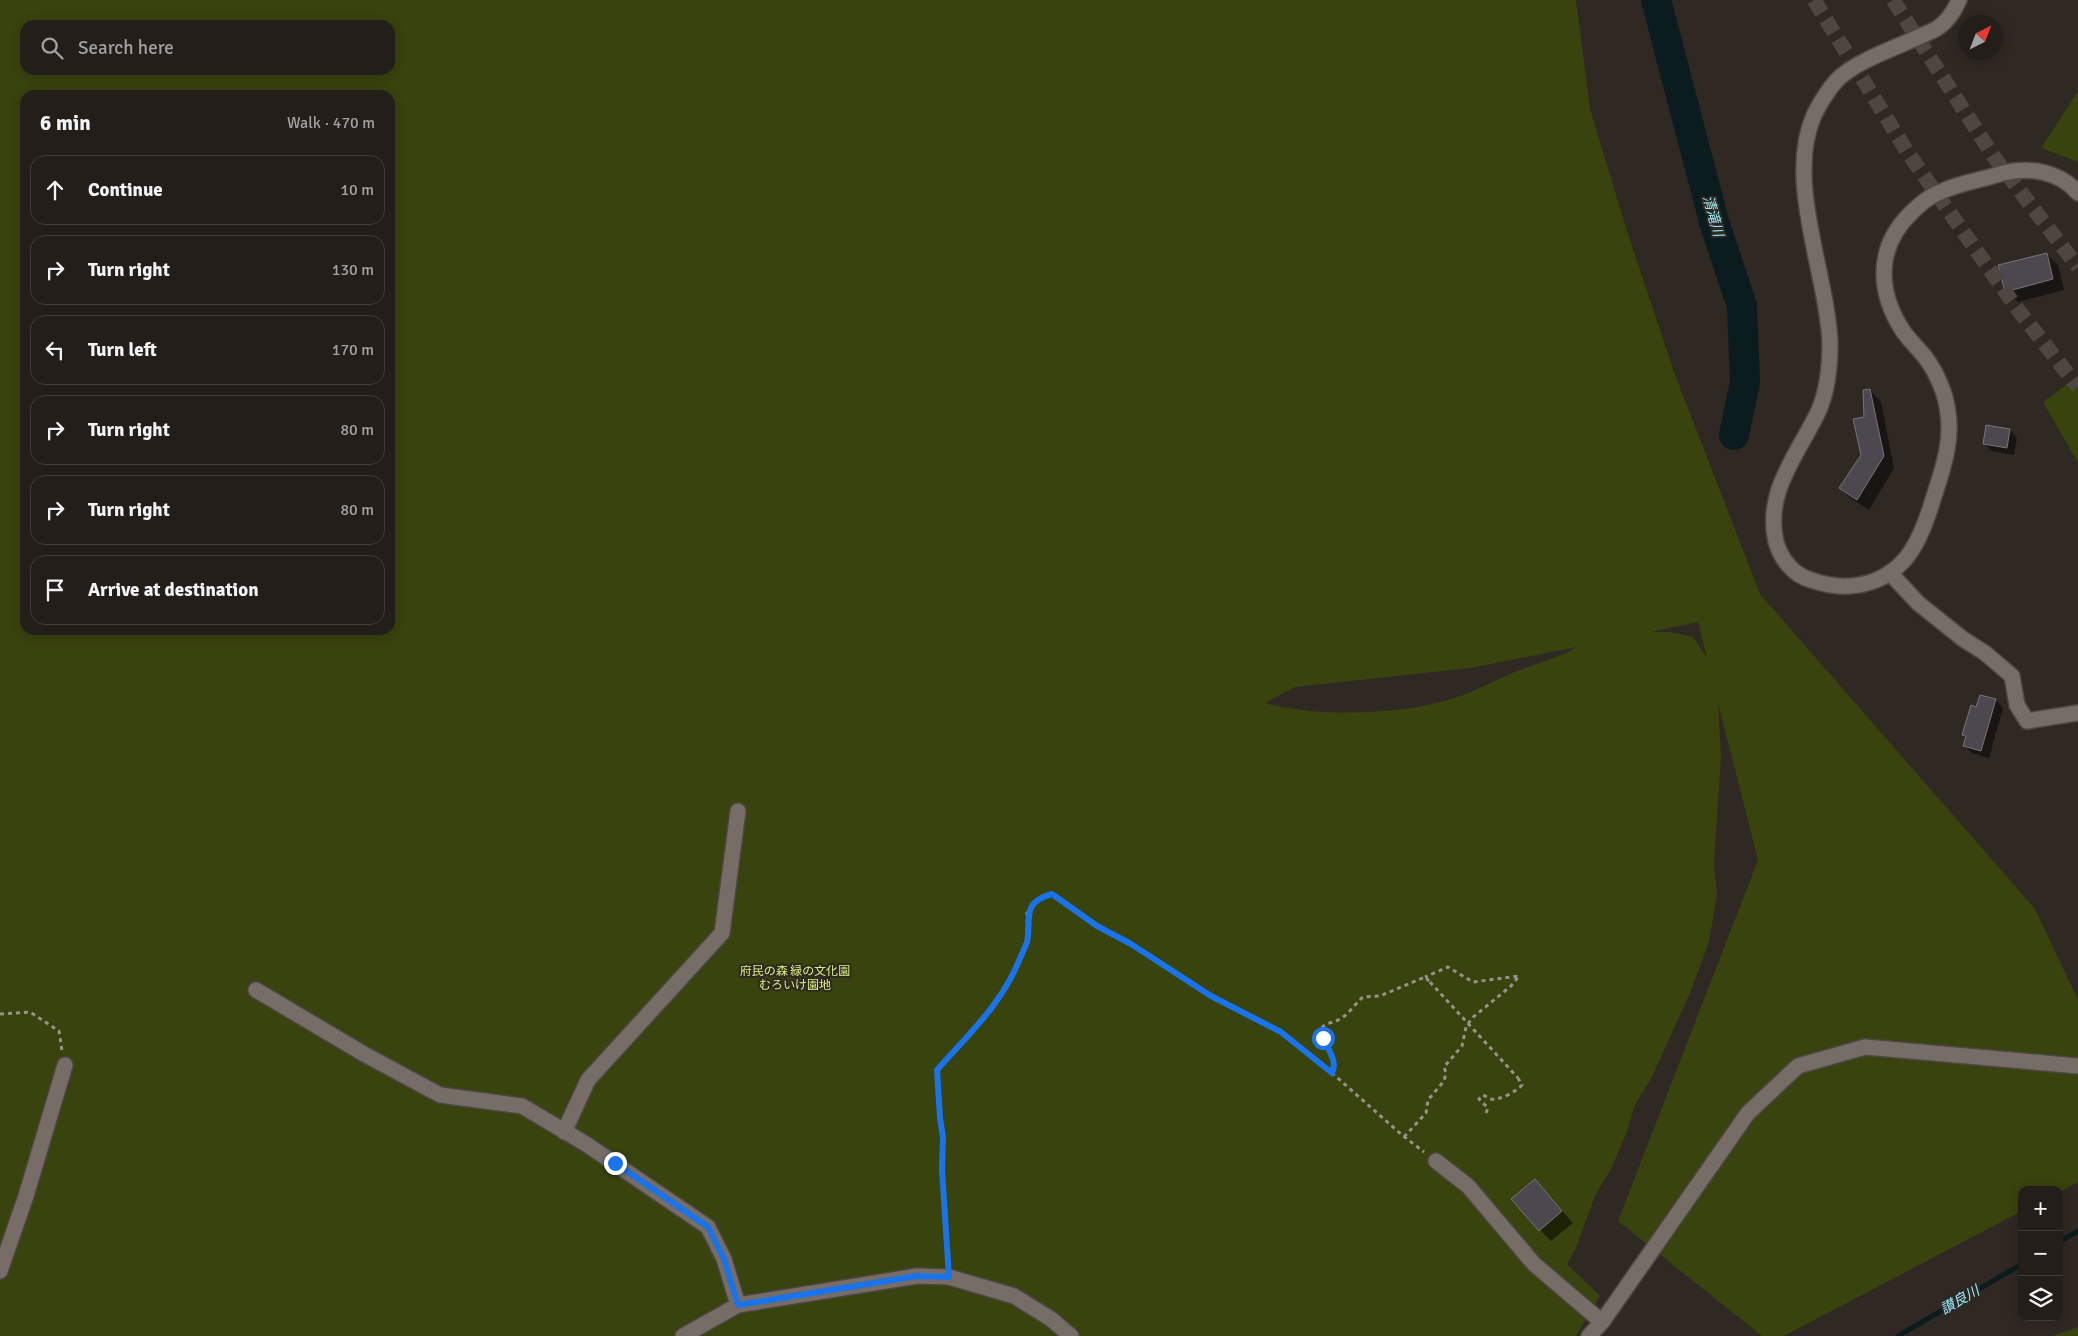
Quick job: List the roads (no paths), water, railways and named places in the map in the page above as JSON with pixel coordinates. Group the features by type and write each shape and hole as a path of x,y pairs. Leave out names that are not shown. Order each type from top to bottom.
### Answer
{"street":[{"path":"1959,0 1951,14 1940,27 1855,67 1838,80 1814,115 1804,157 1804,181 1828,326 1830,343 1828,378 1820,408 1782,478 1776,496 1772,526 1779,552 1788,566 1802,578 1827,585 1854,587 1891,574 1905,561 1924,526 1946,456 1950,429 1948,411 1936,375 1927,360 1903,330 1886,290 1883,270 1886,250 1902,221 1921,203 1939,192 2011,171 2032,171 2054,175 2071,185 2078,193"},
{"path":"1891,574 1918,603 1963,639 1985,653 2012,676 2017,705 2027,721 2078,713"},
{"path":"564,1132 588,1080 722,933 738,811"},
{"path":"256,990 440,1096 522,1106 586,1144 708,1227 724,1259 738,1305"},
{"path":"1589,1336 1602,1322 1748,1113 1798,1066 1864,1047 2078,1066"},
{"path":"0,1271 26,1196 65,1065"},
{"path":"1436,1161 1468,1186 1534,1264 1602,1322"},
{"path":"683,1336 738,1305 917,1276 949,1277 1014,1296 1051,1319 1071,1336"}],"waterway":[{"name":"清滝川","path":"1656,0 1715,225 1742,306 1745,382 1734,435"},
{"name":"讃良川","path":"2063,1240 2078,1231"},
{"name":"讃良川","path":"1898,1336 2018,1266"}],"tunnel":[{"path":"1814,0 1908,153 2016,307 2078,387"},
{"path":"1893,0 1994,157 2078,267"}],"park label":[{"name":"府民の森 緑の文化園 むろいけ園地","path":"795,978"}]}
